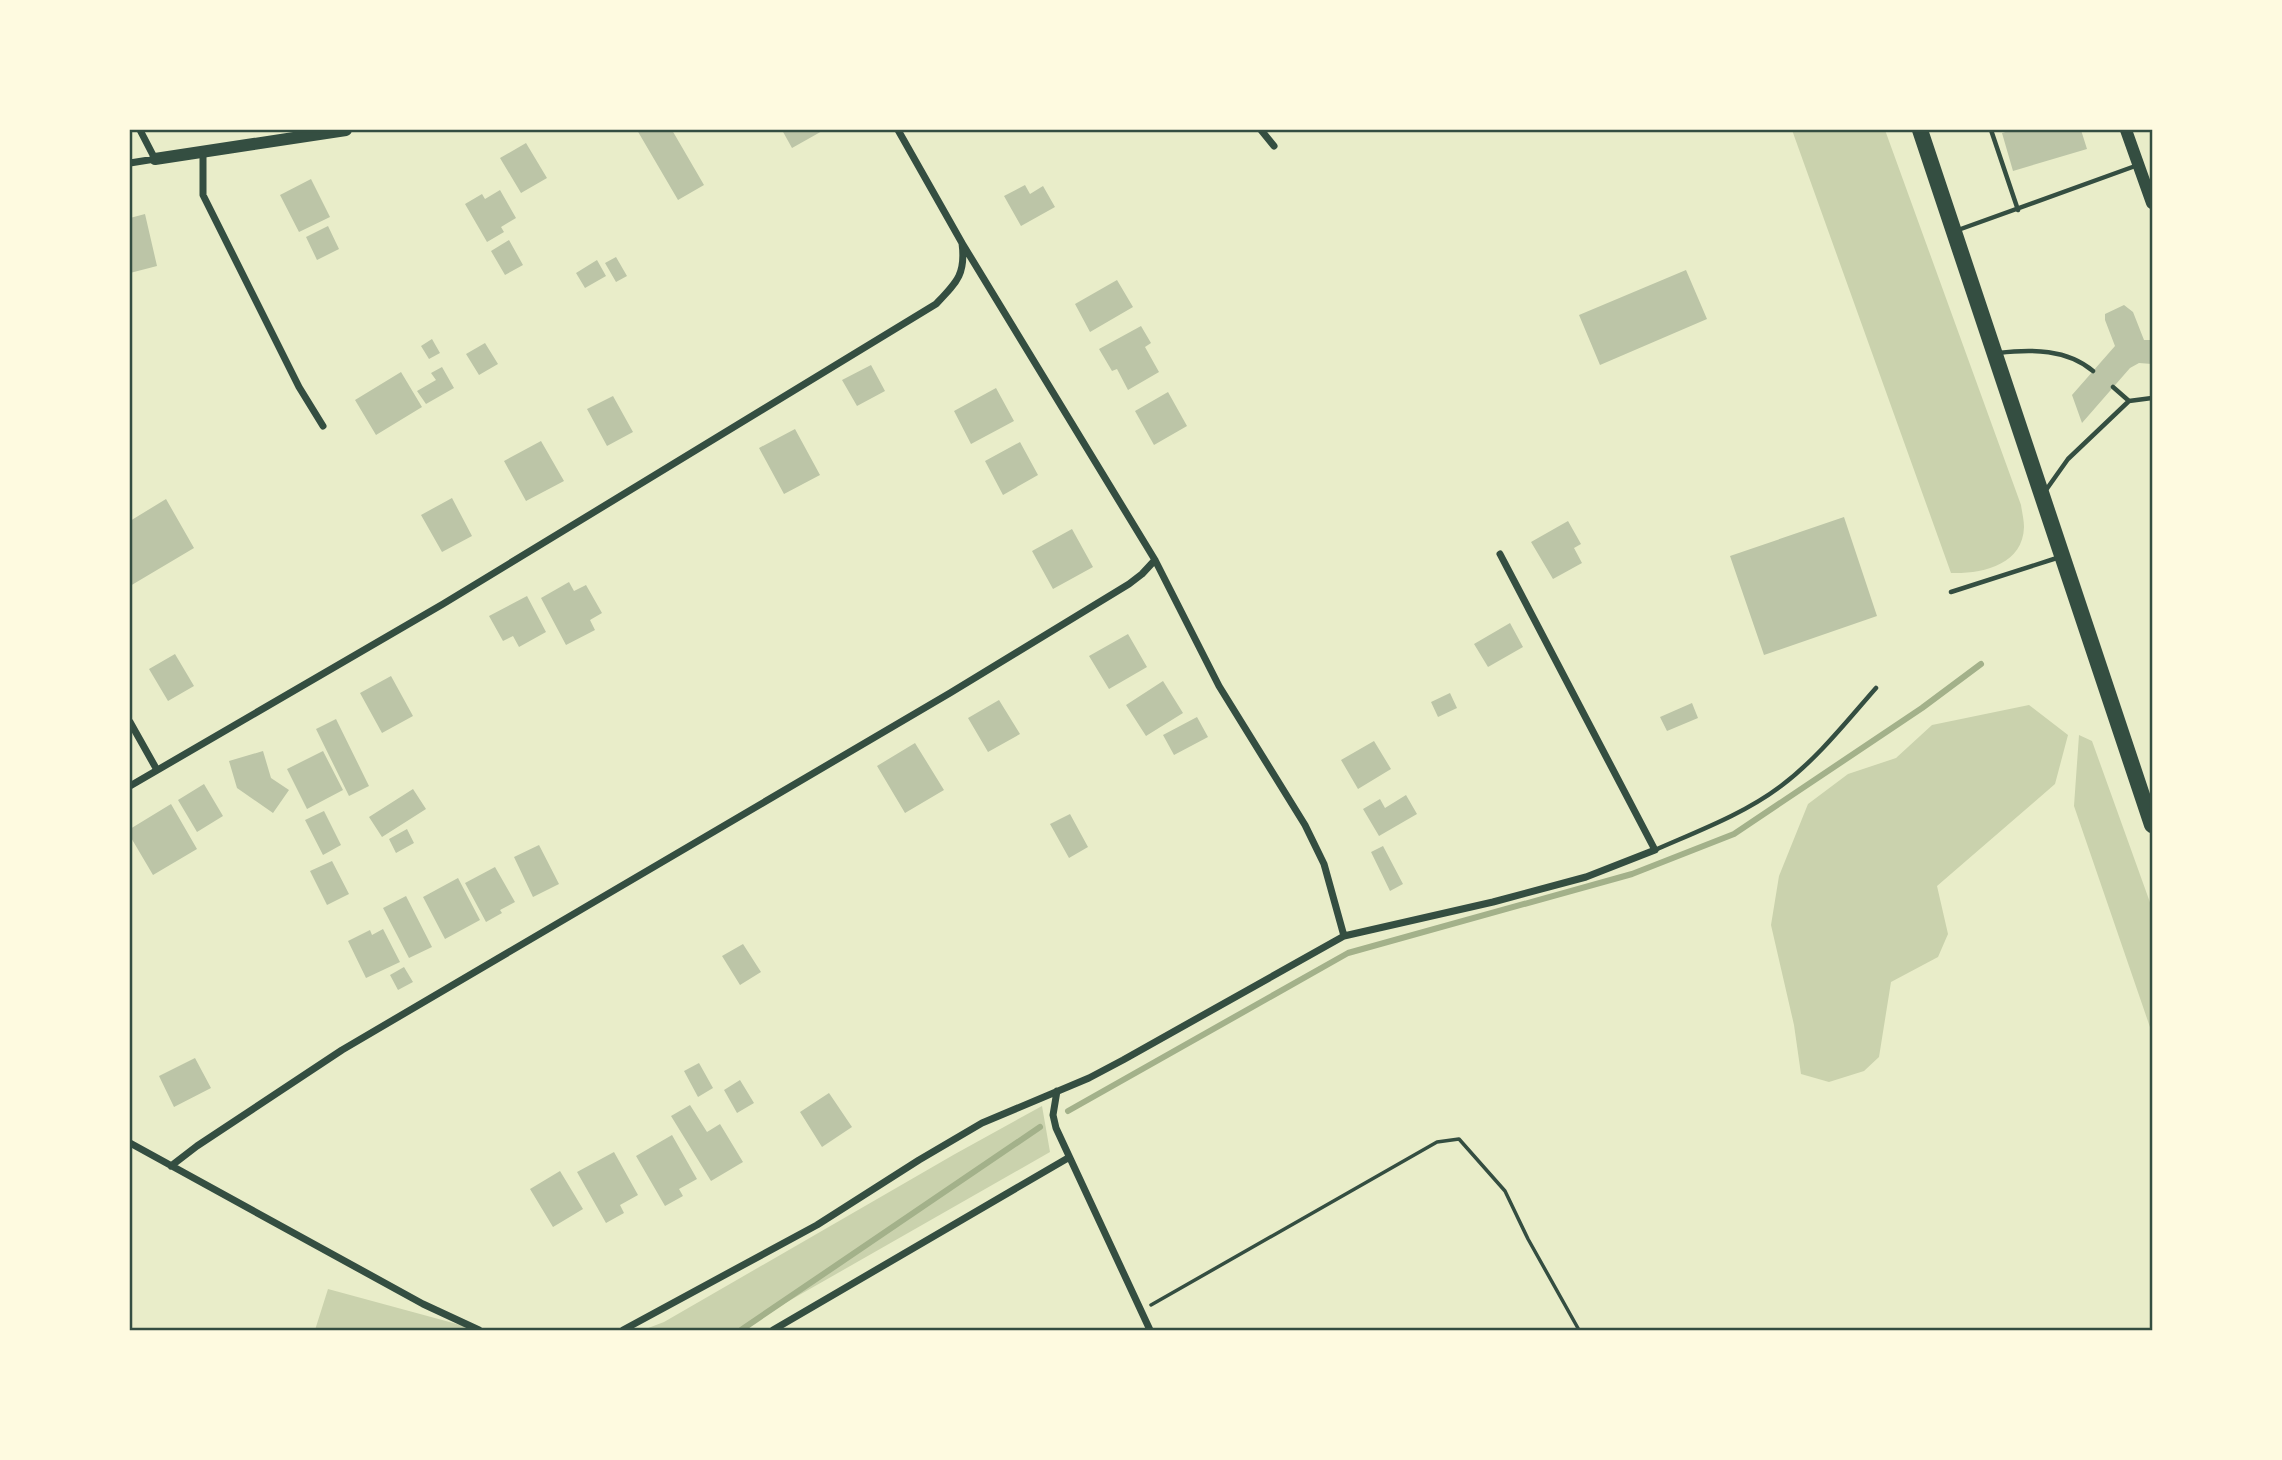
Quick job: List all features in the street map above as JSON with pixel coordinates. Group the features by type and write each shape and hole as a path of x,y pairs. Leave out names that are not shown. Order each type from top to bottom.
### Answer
{"highway":[{"path":"1920,130 2152,825"}],"street":[{"path":"140,130 155,159"},
{"path":"130,163 346,130"},
{"path":"898,130 962,243 1156,560 1219,686 1306,825 1324,864 1344,936"},
{"path":"1261,130 1274,146"},
{"path":"2126,130 2152,202"},
{"path":"203,152 203,195 299,387 323,426"},
{"path":"130,786 432,611 936,303 954,285 962,272 962,243"},
{"path":"623,1331 817,1225 982,1123 1123,1060 1344,936 1493,902 1586,877 1656,850 1500,554"},
{"path":"171,1166 342,1050 950,693 1129,584 1156,560"},
{"path":"130,722 157,770"},
{"path":"1057,1091 1053,1115 1056,1128 1150,1331"},
{"path":"130,1143 423,1304 479,1331"},
{"path":"774,1331 1069,1158"}],"lane":[{"path":"1991,130 2018,210"},
{"path":"1954,232 2138,164"},
{"path":"1995,353 2030,349 2079,359 2093,371"},
{"path":"2113,387 2129,401"},
{"path":"2042,495 2068,459 2129,401 2152,398"},
{"path":"1951,592 2063,556"},
{"path":"1656,850 1745,808 1782,786 1830,741 1876,688"}],"path":[{"path":"1141,1311 1437,1142 1459,1139 1505,1191 1579,1331"}],"green space":[{"path":"1792,130 1885,130 2021,505 2024,527 2022,540 2009,559 1999,565 1975,572 1951,573"},
{"path":"2029,705 2068,735 2055,784 1937,886 1948,934 1938,957 1891,982 1879,1057 1864,1071 1829,1082 1801,1074 1794,1025 1771,925 1779,876 1808,804 1848,774 1896,758 1932,725"},
{"path":"2079,735 2092,741 2152,908 2152,1033 2074,806"},
{"path":"1042,1106 1050,1152 738,1330 643,1330 664,1322"},
{"path":"328,1289 479,1330 315,1330"}],"building":[{"path":"637,130 672,130 704,185 678,200"},
{"path":"782,130 824,130 792,148"},
{"path":"2013,130 2081,130 2087,149 2013,171 2002,133"},
{"path":"526,143 547,178 521,193 500,158"},
{"path":"311,179 330,217 299,232 280,195"},
{"path":"1025,185 1030,194 1043,186 1055,207 1021,226 1004,196"},
{"path":"500,190 516,218 501,227 504,232 487,242 465,204 482,194 485,199"},
{"path":"145,214 157,266 130,273 130,218"},
{"path":"328,226 339,249 317,260 306,237"},
{"path":"509,240 523,265 505,275 491,251"},
{"path":"616,257 627,276 616,282 605,263"},
{"path":"597,260 606,276 585,288 576,273"},
{"path":"1686,270 1707,319 1600,365 1579,315"},
{"path":"1117,280 1133,307 1090,332 1075,304"},
{"path":"2124,305 2133,312 2144,340 2152,340 2152,364 2139,363 2130,368 2082,423 2072,395 2115,346 2105,314"},
{"path":"1141,326 1151,343 1145,347 1159,372 1128,390 1117,369 1112,371 1099,349"},
{"path":"432,339 440,353 429,359 421,346"},
{"path":"485,343 498,364 479,375 466,354"},
{"path":"871,365 885,391 857,406 842,380"},
{"path":"442,367 454,388 426,404 417,391 436,380 431,373"},
{"path":"401,372 422,407 376,435 355,400"},
{"path":"996,388 1014,421 971,444 954,411"},
{"path":"1168,392 1187,426 1154,445 1135,411"},
{"path":"613,396 633,432 607,446 587,409"},
{"path":"795,429 820,475 784,494 759,448"},
{"path":"541,441 564,481 526,501 504,461"},
{"path":"1020,442 1038,475 1003,495 985,461"},
{"path":"452,498 472,536 442,552 421,515"},
{"path":"166,499 194,548 130,586 130,521"},
{"path":"1844,517 1877,616 1764,655 1730,556"},
{"path":"1568,521 1581,544 1574,548 1582,563 1553,579 1531,542"},
{"path":"1072,529 1093,567 1053,589 1032,551"},
{"path":"569,582 574,591 586,585 602,613 590,620 595,630 566,645 541,598"},
{"path":"527,596 546,632 519,647 513,636 503,641 489,616"},
{"path":"1510,623 1523,647 1488,667 1474,644"},
{"path":"1128,634 1147,667 1109,689 1089,656"},
{"path":"175,654 194,686 168,701 149,669"},
{"path":"391,676 413,716 382,733 360,693"},
{"path":"1163,681 1183,713 1146,736 1126,705"},
{"path":"1450,693 1457,708 1438,717 1431,702"},
{"path":"999,700 1020,734 988,752 968,718"},
{"path":"1692,703 1698,718 1667,731 1660,717"},
{"path":"1197,717 1208,737 1174,755 1163,735"},
{"path":"336,719 369,786 349,796 316,729"},
{"path":"1374,741 1391,769 1358,789 1341,760"},
{"path":"915,743 944,790 905,813 877,766"},
{"path":"263,751 271,778 289,790 273,813 237,788 229,761"},
{"path":"323,751 343,790 307,809 287,769"},
{"path":"204,784 223,816 197,832 178,800"},
{"path":"413,789 426,809 382,837 369,817"},
{"path":"1406,795 1417,814 1379,836 1363,809 1380,799 1385,808"},
{"path":"171,804 197,849 153,875 130,836 130,829"},
{"path":"324,811 341,845 323,855 305,820"},
{"path":"1070,814 1088,847 1069,858 1050,824"},
{"path":"407,829 414,843 396,853 389,839"},
{"path":"539,845 559,884 533,897 514,857"},
{"path":"1383,846 1403,884 1390,891 1371,852"},
{"path":"332,861 349,894 327,905 310,871"},
{"path":"495,867 515,902 486,922 465,883"},
{"path":"458,878 480,920 445,939 423,897"},
{"path":"406,896 432,947 409,958 383,908"},
{"path":"383,929 400,962 366,978 348,941 370,930 372,935"},
{"path":"743,944 761,972 740,985 722,956"},
{"path":"404,967 413,982 398,990 390,975"},
{"path":"195,1058 211,1088 174,1107 159,1076"},
{"path":"699,1063 713,1088 698,1097 684,1071"},
{"path":"740,1080 754,1103 737,1113 724,1090"},
{"path":"829,1093 852,1127 822,1147 800,1112"},
{"path":"690,1105 707,1132 720,1124 743,1162 711,1181 671,1116"},
{"path":"672,1135 697,1179 679,1189 683,1196 665,1206 636,1156"},
{"path":"614,1152 638,1195 620,1205 624,1213 606,1223 577,1172"},
{"path":"560,1171 583,1209 553,1227 530,1189"}],"waterway":[{"path":"1068,1111 1348,953 1632,874 1734,834 1922,708 1981,664"},
{"path":"741,1330 1040,1127"}]}
